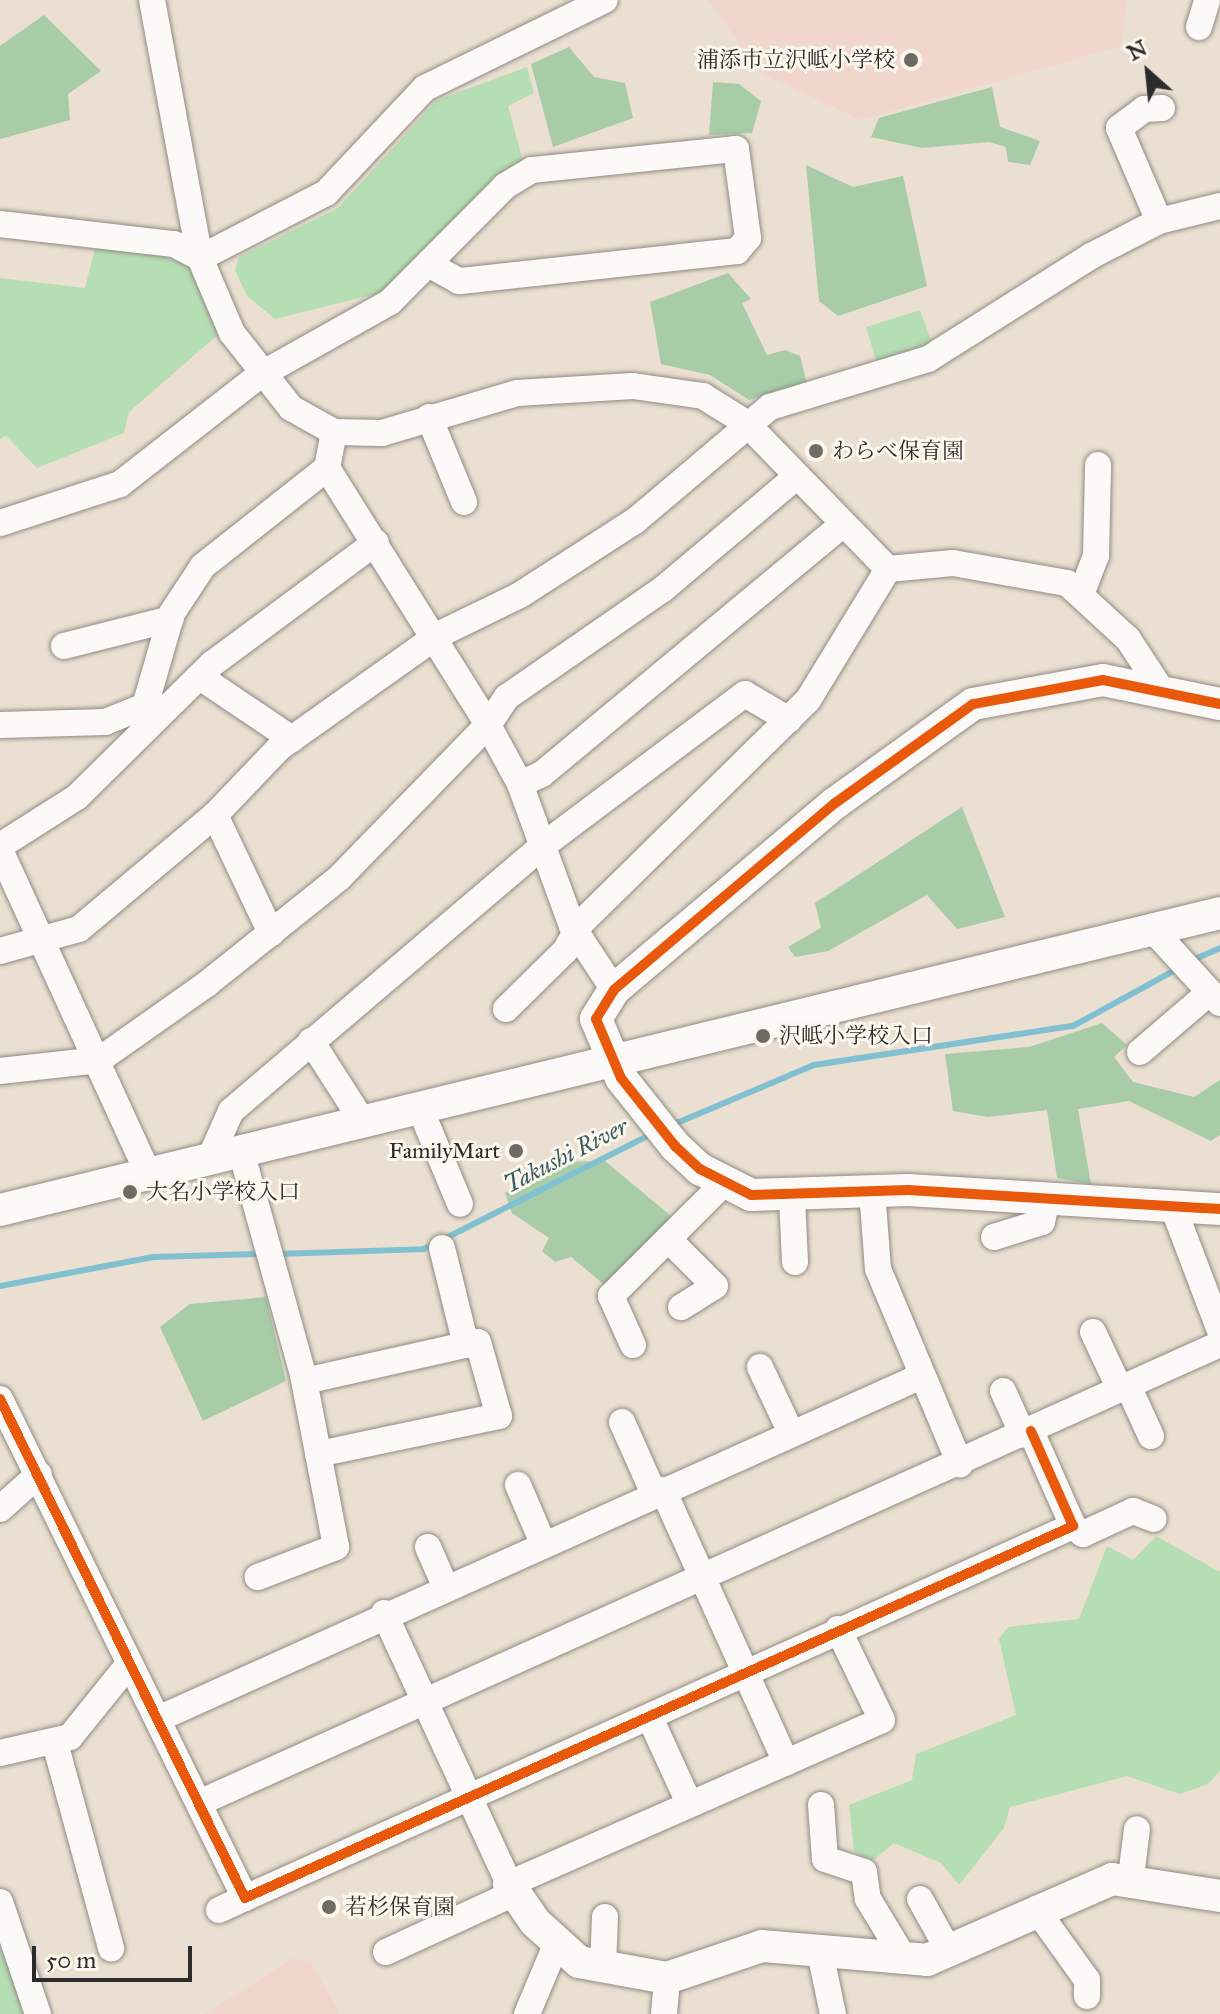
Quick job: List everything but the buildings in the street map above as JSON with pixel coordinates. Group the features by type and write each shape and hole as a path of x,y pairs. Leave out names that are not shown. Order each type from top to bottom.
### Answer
{"street":[{"path":"152,0 200,258 232,333 260,375 291,408 334,432 382,433 517,393 633,386 703,396 746,423 841,526 888,569 953,563 1033,573 1082,592 1128,639 1160,688"},
{"path":"200,258 326,193 425,88 605,0"},
{"path":"1199,27 1207,0"},
{"path":"1159,221 1119,128 1144,109 1162,108"},
{"path":"0,523 120,484 260,375 390,302 505,186 532,170 736,149 748,238 737,251 459,281 428,264"},
{"path":"0,951 46,943 79,929 215,815 292,739 438,635 520,595 635,521 680,489 746,423 770,407 928,359 1159,221 1220,206"},
{"path":"0,224 174,244 200,258"},
{"path":"429,417 464,502"},
{"path":"0,725 105,722 145,706 171,619 203,566 327,468 334,432"},
{"path":"1082,592 1096,556 1098,465"},
{"path":"327,468 438,635 488,725 520,784 577,936 614,990"},
{"path":"0,1071 99,1060 271,933 339,878 488,725 507,697 663,589 797,476"},
{"path":"520,784 542,774 841,526"},
{"path":"148,1174 46,943 0,848 77,797 200,677 376,542"},
{"path":"506,1009 577,936 581,923 789,720 853,632 888,569"},
{"path":"64,646 171,619"},
{"path":"200,677 292,739"},
{"path":"1220,704 1160,688 1103,680 973,704 894,754 614,990 596,1019 609,1058 662,1130 725,1182 751,1195 792,1198 872,1190 1220,1209"},
{"path":"210,1158 231,1111 545,844 745,694 789,720"},
{"path":"215,815 271,933"},
{"path":"0,1210 363,1122 609,1058 1220,913"},
{"path":"1140,1052 1215,997 1153,930"},
{"path":"311,1041 363,1122"},
{"path":"419,1106 460,1204"},
{"path":"241,1151 305,1381 336,1547 258,1577"},
{"path":"633,1345 611,1296 725,1182"},
{"path":"872,1190 878,1269 919,1377 960,1464"},
{"path":"792,1198 795,1262"},
{"path":"994,1237 1042,1222 1047,1199"},
{"path":"1173,1207 1220,1331"},
{"path":"668,1239 715,1286 681,1307"},
{"path":"442,1248 466,1345"},
{"path":"1093,1332 1151,1436"},
{"path":"305,1381 478,1342 499,1416 318,1454"},
{"path":"201,1802 425,1700 704,1580 1220,1344"},
{"path":"760,1367 791,1433"},
{"path":"160,1718 384,1613 919,1377"},
{"path":"1003,1391 1073,1526 1083,1534 1133,1511 1154,1519"},
{"path":"0,1399 129,1664 160,1718 245,1898"},
{"path":"622,1422 704,1580 786,1762"},
{"path":"0,1509 39,1474"},
{"path":"518,1485 543,1543"},
{"path":"219,1910 651,1720 838,1629 1073,1526"},
{"path":"428,1547 445,1586"},
{"path":"384,1613 512,1889 556,1945 579,1962 667,1978 762,1946 905,1960 950,1953 1036,1909 1131,1877 1220,1896"},
{"path":"386,1952 688,1801 892,1716 838,1629"},
{"path":"0,1753 55,1743 81,1727 129,1664"},
{"path":"651,1720 688,1801"},
{"path":"55,1743 111,1948"},
{"path":"821,1805 825,1859 864,1872 868,1899 905,1960"},
{"path":"1131,1877 1137,1829"},
{"path":"920,1899 950,1953"},
{"path":"0,1902 38,2014"},
{"path":"1036,1909 1087,1980 1087,1996"},
{"path":"603,1968 605,1917"},
{"path":"527,2014 556,1945"},
{"path":"829,1953 833,2014"},
{"path":"829,1953 847,2014"},
{"path":"664,2014 667,1978"}],"shaded area":[{"name":"浦添市立沢岻小学校","path":"708,0 1127,0 1121,46 861,120 762,74"},
{"path":"294,1958 311,1962 340,2014 205,2014"}],"green space":[{"path":"44,15 101,71 68,94 70,120 0,139 0,46"},
{"path":"569,47 594,77 625,83 633,118 553,147 531,64"},
{"path":"527,67 534,93 508,106 524,165 384,292 275,319 247,296 235,270 239,257 338,208 437,100"},
{"path":"713,82 739,84 761,101 752,133 709,135"},
{"path":"992,87 1000,127 1040,141 1030,165 1008,162 1006,147 989,142 922,148 871,137 879,118"},
{"path":"806,165 853,187 903,176 927,286 838,316 819,301"},
{"path":"96,244 147,249 193,268 220,333 129,412 124,433 37,468 6,436 0,439 0,278 85,288"},
{"path":"728,273 751,299 742,303 767,355 785,350 800,356 807,384 749,400 710,375 661,364 650,302"},
{"path":"920,310 933,345 878,367 866,327"},
{"path":"962,807 1005,917 957,929 927,895 828,951 795,957 788,947 821,928 815,903"},
{"path":"1102,1023 1127,1045 1114,1057 1133,1082 1194,1097 1220,1080 1220,1135 1211,1141 1129,1101 1078,1109 1091,1184 1057,1178 1047,1110 988,1117 953,1111 945,1054 1029,1047"},
{"path":"605,1161 671,1216 606,1286 571,1257 555,1262 542,1251 549,1238 512,1213 505,1193 557,1162"},
{"path":"266,1297 286,1381 203,1421 160,1327 190,1304"},
{"path":"1156,1536 1220,1572 1220,1771 1208,1784 1180,1794 1127,1776 1010,1807 1004,1828 959,1885 941,1863 894,1843 872,1861 854,1851 849,1805 912,1780 916,1754 1016,1715 999,1639 1008,1627 1079,1619 1107,1546 1133,1560"},
{"path":"0,1939 25,2014 0,2014"}],"waterway":[{"name":"Takushi River","path":"1190,961 1220,948"},
{"name":"Takushi River","path":"672,1125 814,1065 1073,1026 1177,969"},
{"name":"Takushi River","path":"277,1254 424,1249 654,1133"},
{"name":"Takushi River","path":"0,1286 153,1257 262,1254"}],"cycle path":[{"path":"1220,704 1103,680 973,704 835,803 614,990 596,1019 621,1078 675,1146 700,1169 751,1195 908,1190 1220,1209"},
{"path":"0,1399 245,1898 1073,1526 1031,1431"}],"place":[{"name":"浦添市立沢岻小学校","path":"911,60"},
{"name":"わらべ保育園","path":"816,451"},
{"name":"沢岻小学校入口","path":"763,1036"},
{"name":"FamilyMart","path":"516,1151"},
{"name":"大名小学校入口","path":"130,1192"},
{"name":"若杉保育園","path":"329,1907"}]}
